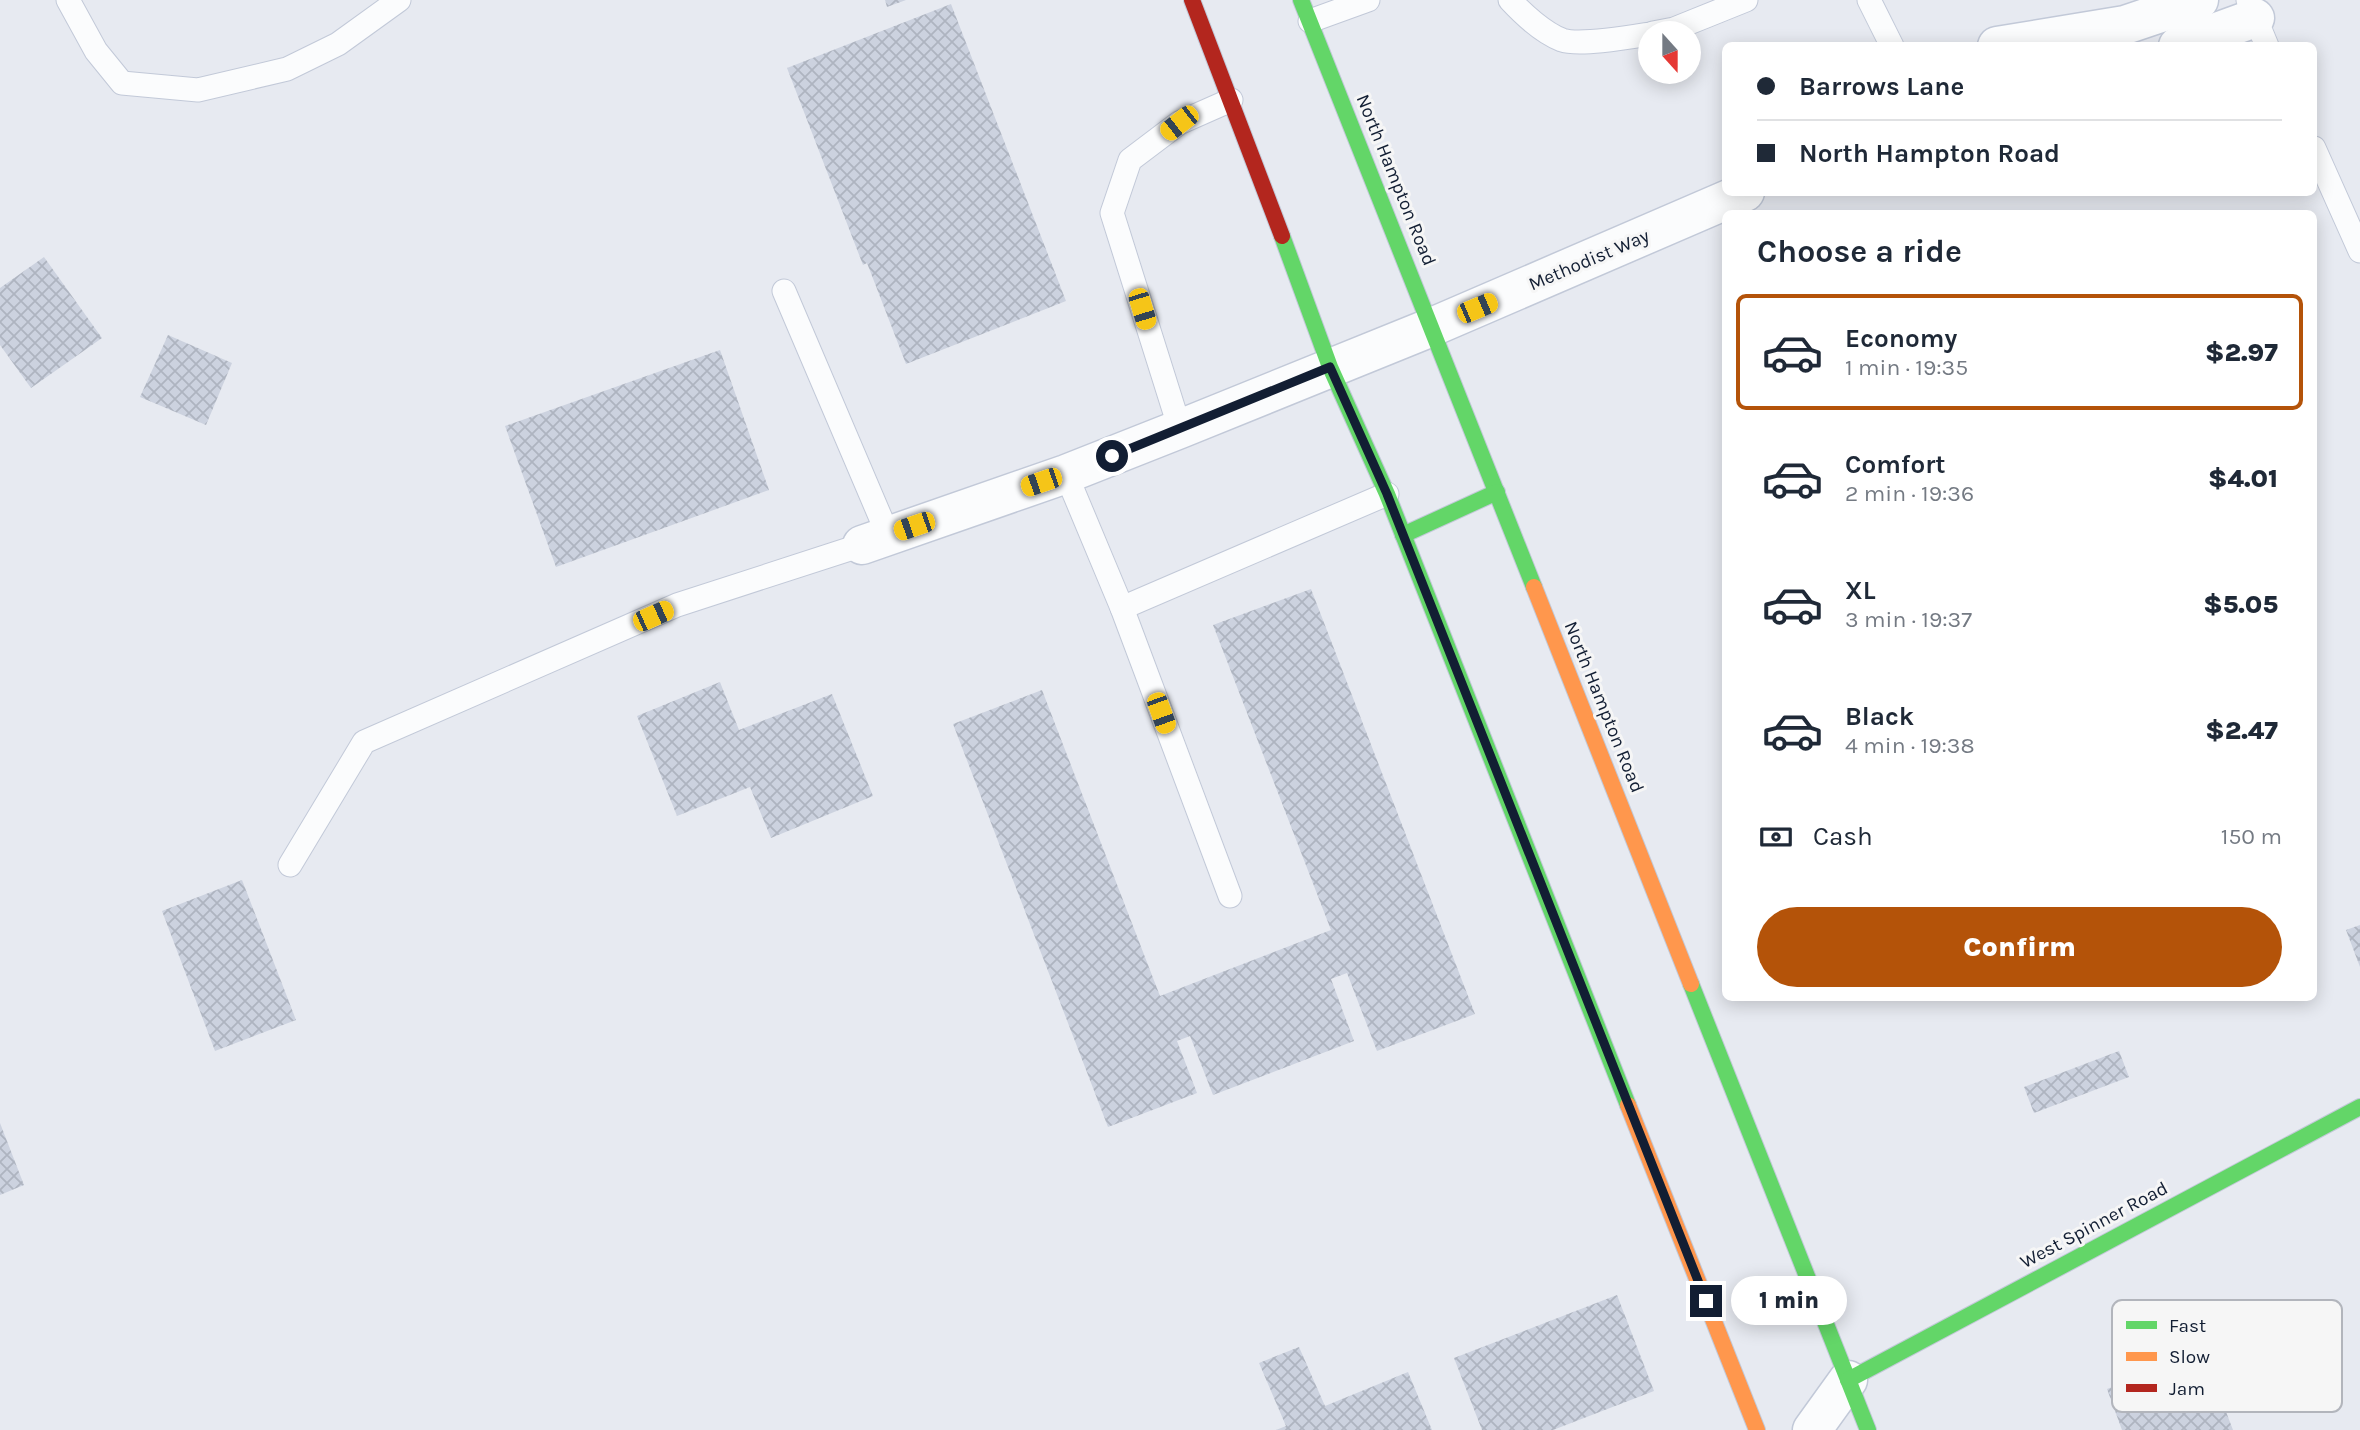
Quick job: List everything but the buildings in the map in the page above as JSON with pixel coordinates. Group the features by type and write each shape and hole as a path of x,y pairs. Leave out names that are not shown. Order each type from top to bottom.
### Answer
{"main road":[{"path":"1192,0 1330,367 1387,494 1757,1430"},
{"name":"North Hampton Road","path":"1306,10 1868,1430"},
{"path":"1403,535 1497,492"},
{"name":"West Spinner Road","path":"1848,1380 2360,1107"}],"street":[{"path":"2021,42 2125,25 2199,0"},
{"path":"2190,42 2256,21"},
{"name":"Methodist Way","path":"875,540 1066,474 1180,429 1432,327 1736,196"},
{"path":"1812,1430 1848,1380"}],"lane":[{"path":"68,0 96,51 122,83 198,90 287,69 338,44 399,0"},
{"path":"1306,10 1368,0"},
{"path":"1510,0 1524,16 1564,41 1616,40 1638,36"},
{"path":"1695,21 1746,0"},
{"path":"1869,0 1890,42"},
{"path":"1180,429 1112,213 1130,160 1179,123 1231,100"},
{"path":"2317,155 2360,251"},
{"path":"290,865 364,742 677,605 875,540 784,291"},
{"path":"1066,474 1122,608 1230,896"},
{"path":"1122,608 1387,494"}],"traffic: fast":[{"path":"1301,0 1534,587"},
{"path":"1282,236 1330,367 1387,494 1628,1105"},
{"path":"1403,535 1497,492"},
{"path":"1691,984 1868,1430"},
{"path":"1848,1380 2360,1107"}],"traffic: slow":[{"path":"1534,587 1691,984"},
{"path":"1628,1105 1757,1430"}],"traffic: jam":[{"path":"1192,0 1282,236"}],"route":[{"path":"1112,456 1330,367 1387,494 1706,1301"}]}
